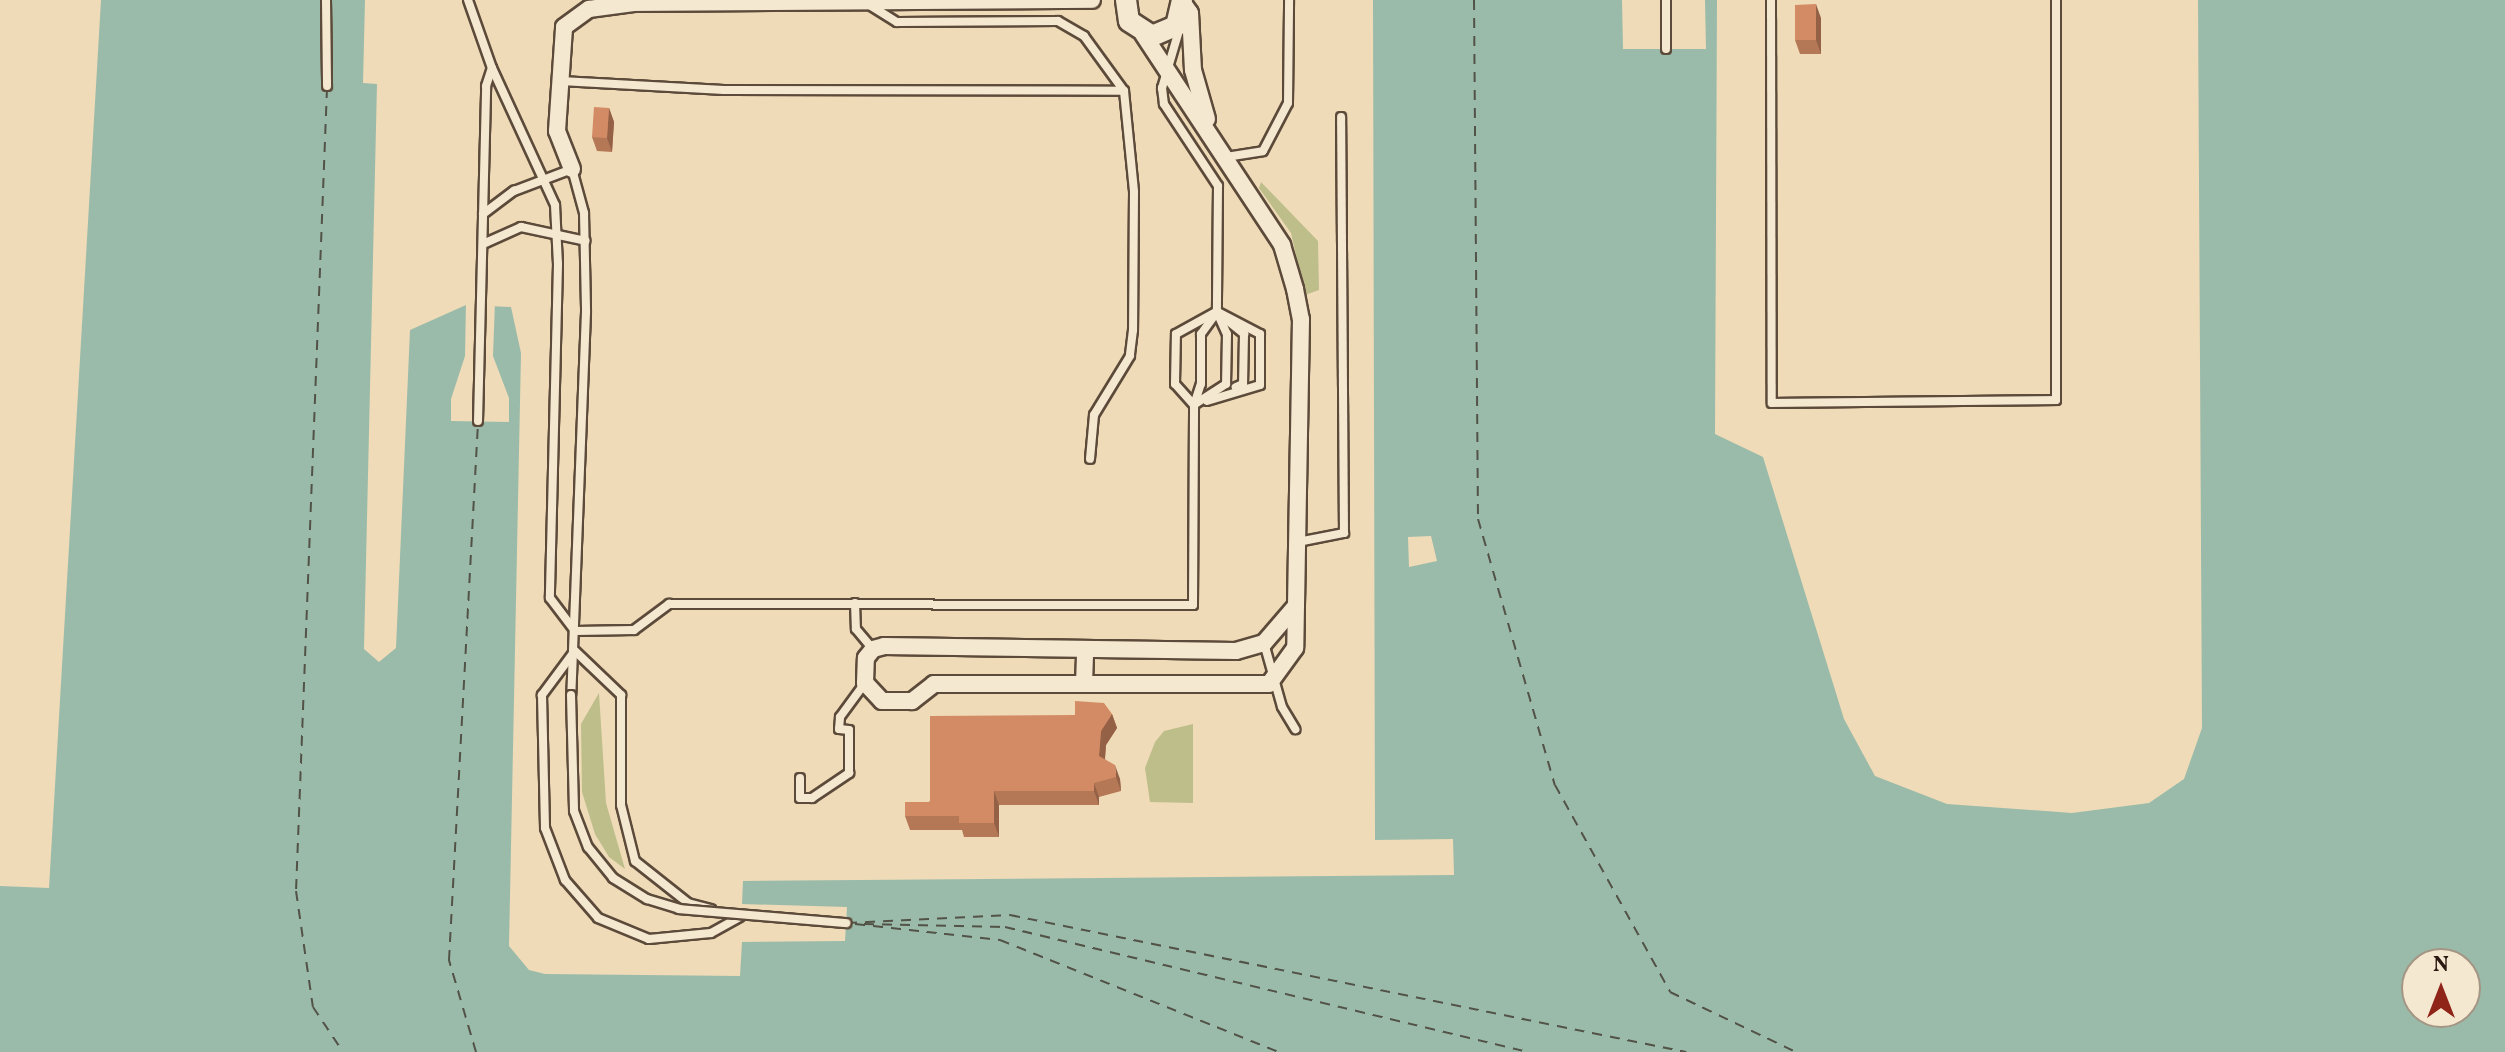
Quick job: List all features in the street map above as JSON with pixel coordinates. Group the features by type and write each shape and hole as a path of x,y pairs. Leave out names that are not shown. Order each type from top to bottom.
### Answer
{"street":[{"path":"572,169 557,131 558,80 564,27 576,14 612,4 1092,0"},
{"path":"1126,0 1129,21 1143,34 1168,69 1282,245 1301,319 1295,648 1269,684 934,684 912,701 882,701 865,683 866,658 873,649 1236,651 1264,643 1295,607"},
{"path":"1143,34 1169,32 1182,7 1190,13 1193,70 1214,140"},
{"path":"1084,684 1085,649"}],"lane":[{"path":"326,0 327,86"},
{"path":"468,0 492,68 545,178 558,235 550,598 575,631"},
{"path":"1226,157 1263,151 1288,103 1289,0"},
{"path":"1666,0 1666,49"},
{"path":"1771,0 1772,403 2056,400 2056,0"},
{"path":"867,2 897,22 1058,21 1084,36 1124,91 1134,192 1132,343 1130,356 1094,415 1090,459"},
{"path":"1182,7 1180,38 1168,69 1164,104 1218,186 1217,312 1227,334 1226,384 1194,405"},
{"path":"478,421 486,86 492,68"},
{"path":"558,80 724,90 1124,91"},
{"path":"1298,542 1344,533 1341,117"},
{"path":"483,214 505,196 572,169 586,241 575,651 571,695 574,811 588,847 613,878 647,899 679,909 846,923 740,917 688,903 635,861 621,805 621,695 575,651"},
{"path":"483,244 521,227 586,241"},
{"path":"1194,405 1175,384 1176,334 1217,312"},
{"path":"575,631 634,630 669,604 1193,605 1194,405 1201,384 1201,334 1217,312"},
{"path":"1194,405 1243,384 1244,334 1217,312"},
{"path":"1194,405 1260,385 1260,334 1217,312"},
{"path":"855,603 856,629 873,649"},
{"path":"1264,643 1274,680 1295,729"},
{"path":"575,651 542,695 545,828 565,880 598,918 649,939 711,933 740,917"},
{"path":"800,778 800,798 812,798 849,773 849,730 839,729 840,717 865,683"}],"green space":[{"path":"1261,182 1318,241 1319,290 1305,295 1291,233 1259,188"},
{"path":"599,693 606,803 625,869 609,857 595,834 582,792 581,724"},
{"path":"1193,724 1193,803 1150,802 1145,768 1155,742 1164,731"}],"shaded area":[{"path":"101,0 365,0 363,83 377,84 364,649 379,662 396,648 410,330 466,305 511,307 521,353 509,946 529,970 545,974 740,976 742,942 845,941 847,907 742,904 743,881 1454,875 1453,839 1375,840 1373,0 1622,0 1623,49 1706,49 1705,0 1717,0 1715,434 1763,457 1844,719 1875,776 1947,804 2072,813 2149,803 2184,779 2202,728 2198,0 2505,0 2505,1052 0,1052 0,886 49,888"}],"pier":[{"path":"466,301 495,302 493,356 509,398 509,422 451,421 451,399 465,356"},
{"path":"1431,536 1437,561 1409,567 1408,537"}],"building":[{"path":"1816,4 1816,40 1795,40 1795,5"},
{"path":"594,107 609,108 607,138 592,137"},
{"path":"1075,701 1104,703 1112,714 1101,731 1099,756 1115,765 1116,777 1094,783 1094,791 994,791 994,823 959,823 959,816 905,816 905,802 930,802 930,716 1075,715"}],"ferry route":[{"path":"1474,0 1478,519 1555,785 1670,992 1796,1052"},
{"path":"327,88 296,891 313,1007 343,1052"},
{"path":"476,1052 449,960 478,423"},
{"path":"847,923 1010,915 1686,1052"},
{"path":"855,924 1000,940 1278,1052"},
{"path":"864,924 1005,927 1528,1052"}]}
